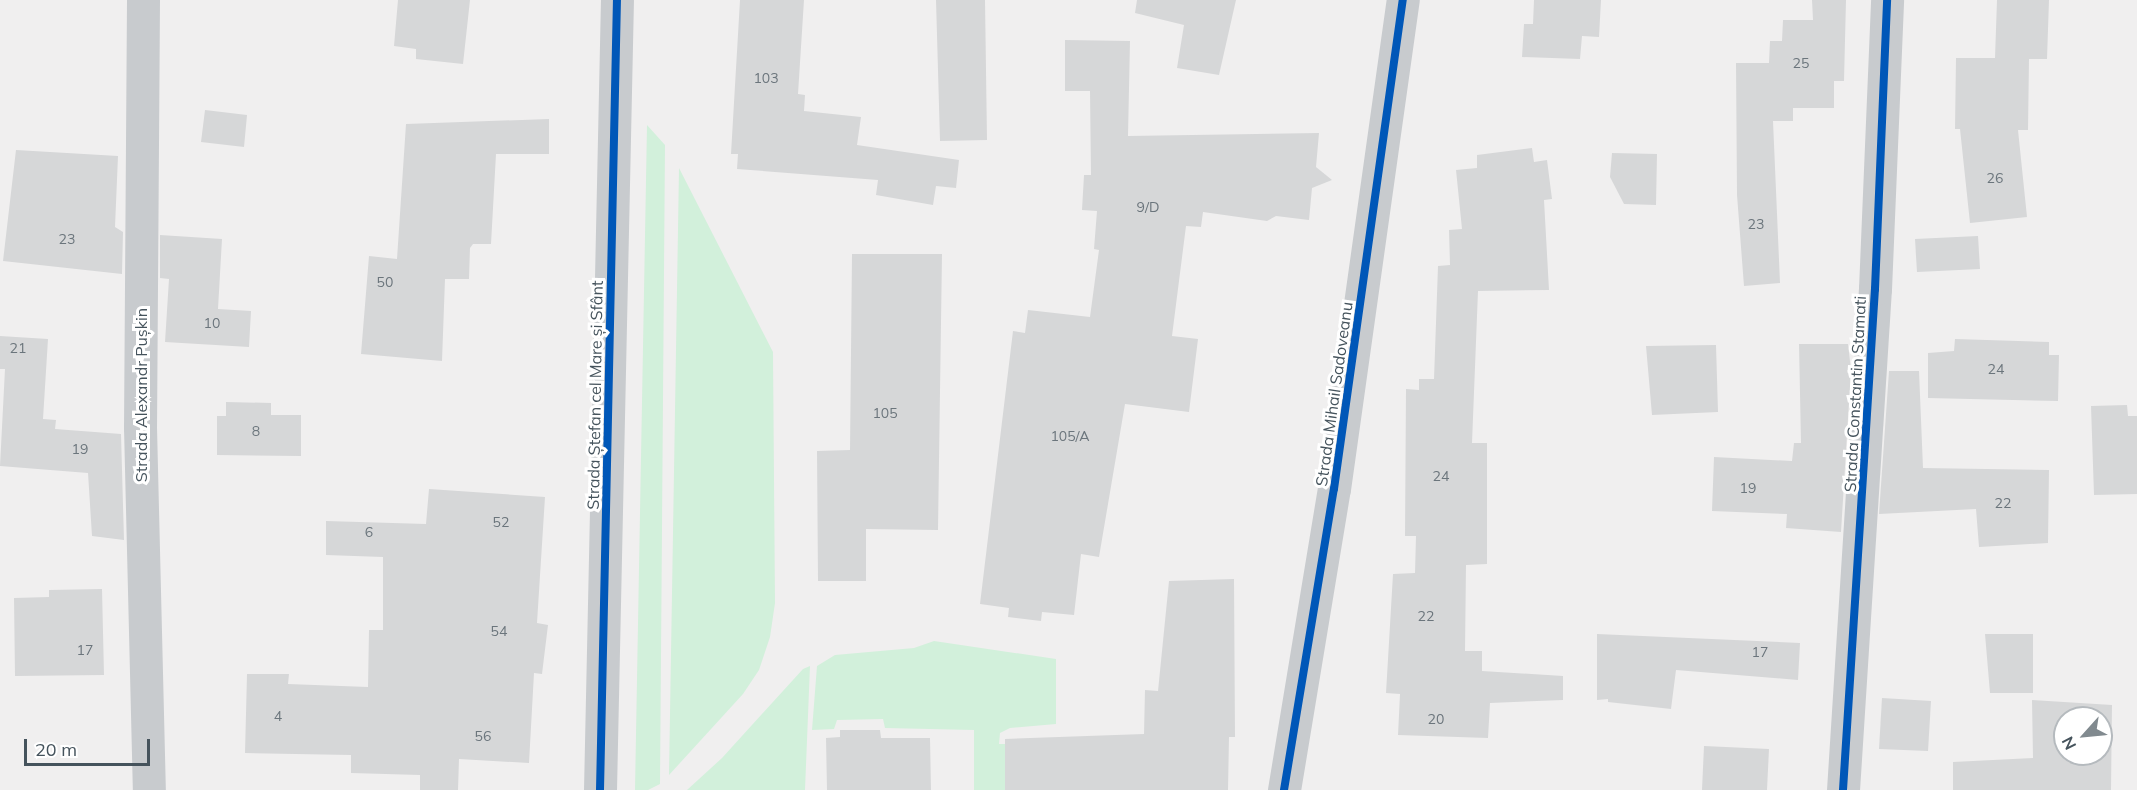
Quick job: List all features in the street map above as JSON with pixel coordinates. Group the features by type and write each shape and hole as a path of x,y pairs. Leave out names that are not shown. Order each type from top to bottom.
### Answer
{"street":[{"name":"Strada Alexandr Pușkin","path":"143,0 140,427 149,790"},
{"name":"Strada Ștefan cel Mare și Sfânt","path":"600,790 617,0"},
{"name":"Strada Mihail Sadoveanu","path":"1284,790 1335,489 1403,0"},
{"name":"Strada Constantin Stamati","path":"1843,790 1875,289 1887,0"}],"green space":[{"path":"647,125 665,145 660,784 648,790 635,790"},
{"path":"679,168 773,352 775,603 770,637 759,670 743,694 669,775"},
{"path":"934,641 1056,659 1056,724 1010,728 1000,733 999,744 1005,744 1005,790 974,790 974,730 885,728 883,719 837,720 834,729 812,730 817,666 835,655 914,648"},
{"path":"810,666 805,790 687,790 722,758 803,669"}],"building":[{"path":"398,0 470,0 463,64 416,59 416,49 394,46"},
{"path":"740,0 804,0 798,94 805,95 804,111 861,117 857,145 959,160 956,188 936,186 933,205 876,195 878,180 737,169 738,154 731,154"},
{"path":"936,0 985,0 987,140 940,141"},
{"path":"1137,0 1236,0 1219,75 1177,68 1184,25 1135,13"},
{"path":"1534,0 1601,0 1599,37 1582,36 1580,59 1522,57 1524,24 1533,24"},
{"path":"1812,0 1846,0 1844,81 1834,81 1834,108 1793,108 1793,121 1773,121 1780,283 1744,286 1737,195 1736,63 1769,63 1770,41 1782,41 1783,20 1813,20"},
{"path":"1997,0 2049,0 2047,59 2029,59 2028,130 2018,130 2027,217 1970,223 1960,129 1955,129 1956,58 1995,58"},
{"path":"1065,40 1130,41 1128,136 1319,133 1316,167 1332,180 1312,188 1309,220 1276,216 1267,221 1203,212 1201,227 1186,226 1172,336 1198,339 1189,412 1125,404 1099,557 1081,554 1074,615 1042,612 1041,621 1008,617 1009,608 980,604 1013,331 1025,333 1028,310 1090,317 1099,250 1094,249 1097,211 1082,210 1084,175 1091,175 1090,91 1065,91"},
{"path":"205,110 247,115 244,147 201,142"},
{"path":"549,119 549,154 496,154 491,244 473,244 470,248 469,279 445,279 442,361 361,354 369,256 397,259 406,124"},
{"path":"1532,148 1534,162 1547,160 1552,199 1544,200 1549,290 1478,291 1472,443 1487,443 1487,564 1466,565 1465,651 1482,651 1482,671 1563,676 1563,700 1490,703 1488,738 1398,735 1400,694 1386,693 1393,574 1415,573 1416,536 1405,536 1406,389 1419,390 1419,379 1434,379 1438,266 1450,265 1449,230 1462,229 1456,170 1477,168 1477,155"},
{"path":"16,150 118,156 115,227 123,232 122,274 3,261"},
{"path":"1612,153 1657,154 1656,205 1624,204 1610,177"},
{"path":"160,235 222,239 218,309 251,311 249,347 165,342 169,279 160,278"},
{"path":"1978,236 1980,269 1917,272 1915,239"},
{"path":"852,254 942,254 938,530 866,529 866,581 818,581 817,451 850,450"},
{"path":"0,336 48,339 43,419 56,420 55,429 121,434 124,540 92,536 88,473 0,466 5,369 0,369"},
{"path":"1955,339 2049,342 2049,355 2059,355 2058,401 1928,398 1928,353 1954,351"},
{"path":"1799,344 1848,344 1851,370 1841,532 1786,528 1787,514 1712,511 1714,457 1792,461 1794,443 1801,443"},
{"path":"1716,345 1718,412 1652,415 1646,346"},
{"path":"1889,371 1919,371 1923,468 2049,470 2048,543 1979,547 1976,509 1879,514"},
{"path":"226,402 271,403 271,415 301,415 301,456 217,455 217,416 226,416"},
{"path":"2127,405 2128,416 2137,416 2137,494 2094,495 2091,406"},
{"path":"429,489 545,497 537,623 548,625 542,674 534,673 529,763 459,759 458,790 420,790 420,775 351,773 351,755 245,753 247,674 289,674 288,684 368,687 369,630 383,630 383,557 326,555 326,521 426,524"},
{"path":"1234,579 1235,737 1229,737 1228,790 1005,790 1005,739 1144,734 1145,690 1158,691 1169,581"},
{"path":"102,589 104,675 15,676 14,598 49,597 49,590"},
{"path":"1597,634 1800,643 1798,680 1676,670 1671,709 1608,702 1608,699 1597,700"},
{"path":"1985,634 2033,634 2033,693 1990,693"},
{"path":"1882,698 1931,701 1928,751 1879,749"},
{"path":"2032,700 2112,705 2053,706 2053,766 2111,766 2111,790 1953,790 1953,762 2033,758"},
{"path":"840,730 880,730 881,738 930,738 931,790 827,790 826,738 840,737"},
{"path":"1704,746 1769,749 1767,790 1702,790"}],"cycle path":[{"path":"600,790 617,0"},
{"path":"1284,790 1334,489 1403,0"},
{"path":"1843,790 1875,289 1887,0"}]}
